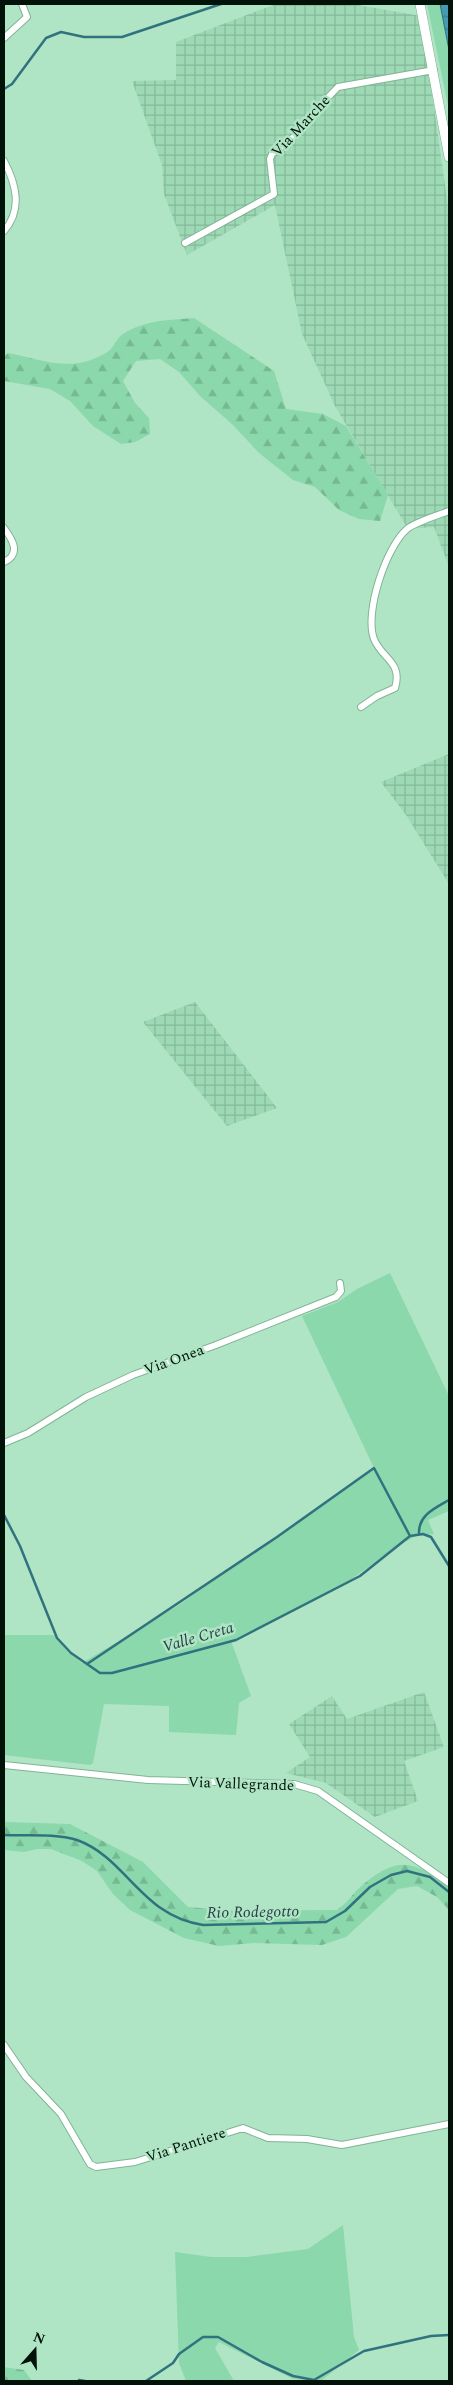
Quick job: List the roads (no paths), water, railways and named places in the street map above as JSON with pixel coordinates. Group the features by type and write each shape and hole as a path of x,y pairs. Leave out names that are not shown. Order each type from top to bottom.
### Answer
{"main road":[{"path":"420,4 449,157"}],"street":[{"path":"4,38 27,17 22,4"},
{"name":"Via Marche","path":"185,243 274,194 270,160 272,154 295,136 311,115 338,88 434,70"},
{"path":"4,161 12,178 17,198 15,213 4,231"},
{"path":"361,707 377,696 395,688 398,677 393,663 374,640 371,627 382,571 395,546 408,528 449,511"},
{"path":"4,528 13,539 15,547 13,555 4,562"},
{"name":"Via Onea","path":"4,1443 28,1433 86,1397 133,1375 216,1345 336,1297 341,1291 340,1283"},
{"name":"Via Vallegrande","path":"4,1765 139,1779 294,1784 318,1791 449,1883"},
{"name":"Via Pantiere","path":"4,2045 26,2077 61,2114 90,2164 96,2167 135,2162 243,2128 268,2138 307,2139 342,2145 449,2124"}],"water":[{"path":"440,4 449,4 449,50"}],"waterway":[{"path":"4,89 12,84 46,38 61,32 84,37 122,37 221,4"},
{"path":"87,1664 277,1537 374,1468 410,1536"},
{"path":"419,1534 419,1527 424,1517 433,1509 449,1500"},
{"name":"Valle Creta","path":"4,1515 20,1546 57,1638 71,1653 100,1673 112,1673 236,1640 360,1576 410,1536 423,1534 431,1537 449,1566"},
{"name":"Rio Rodegotto","path":"4,1835 50,1836 77,1840 94,1848 109,1860 149,1899 164,1910 182,1920 203,1925 326,1922 345,1911 370,1887 391,1875 407,1871 430,1877 449,1892"},
{"path":"146,2381 173,2363 179,2354 203,2337 218,2337 262,2362 293,2376 314,2380 364,2351 431,2336 449,2335"},
{"path":"79,2380 85,2381"}]}
